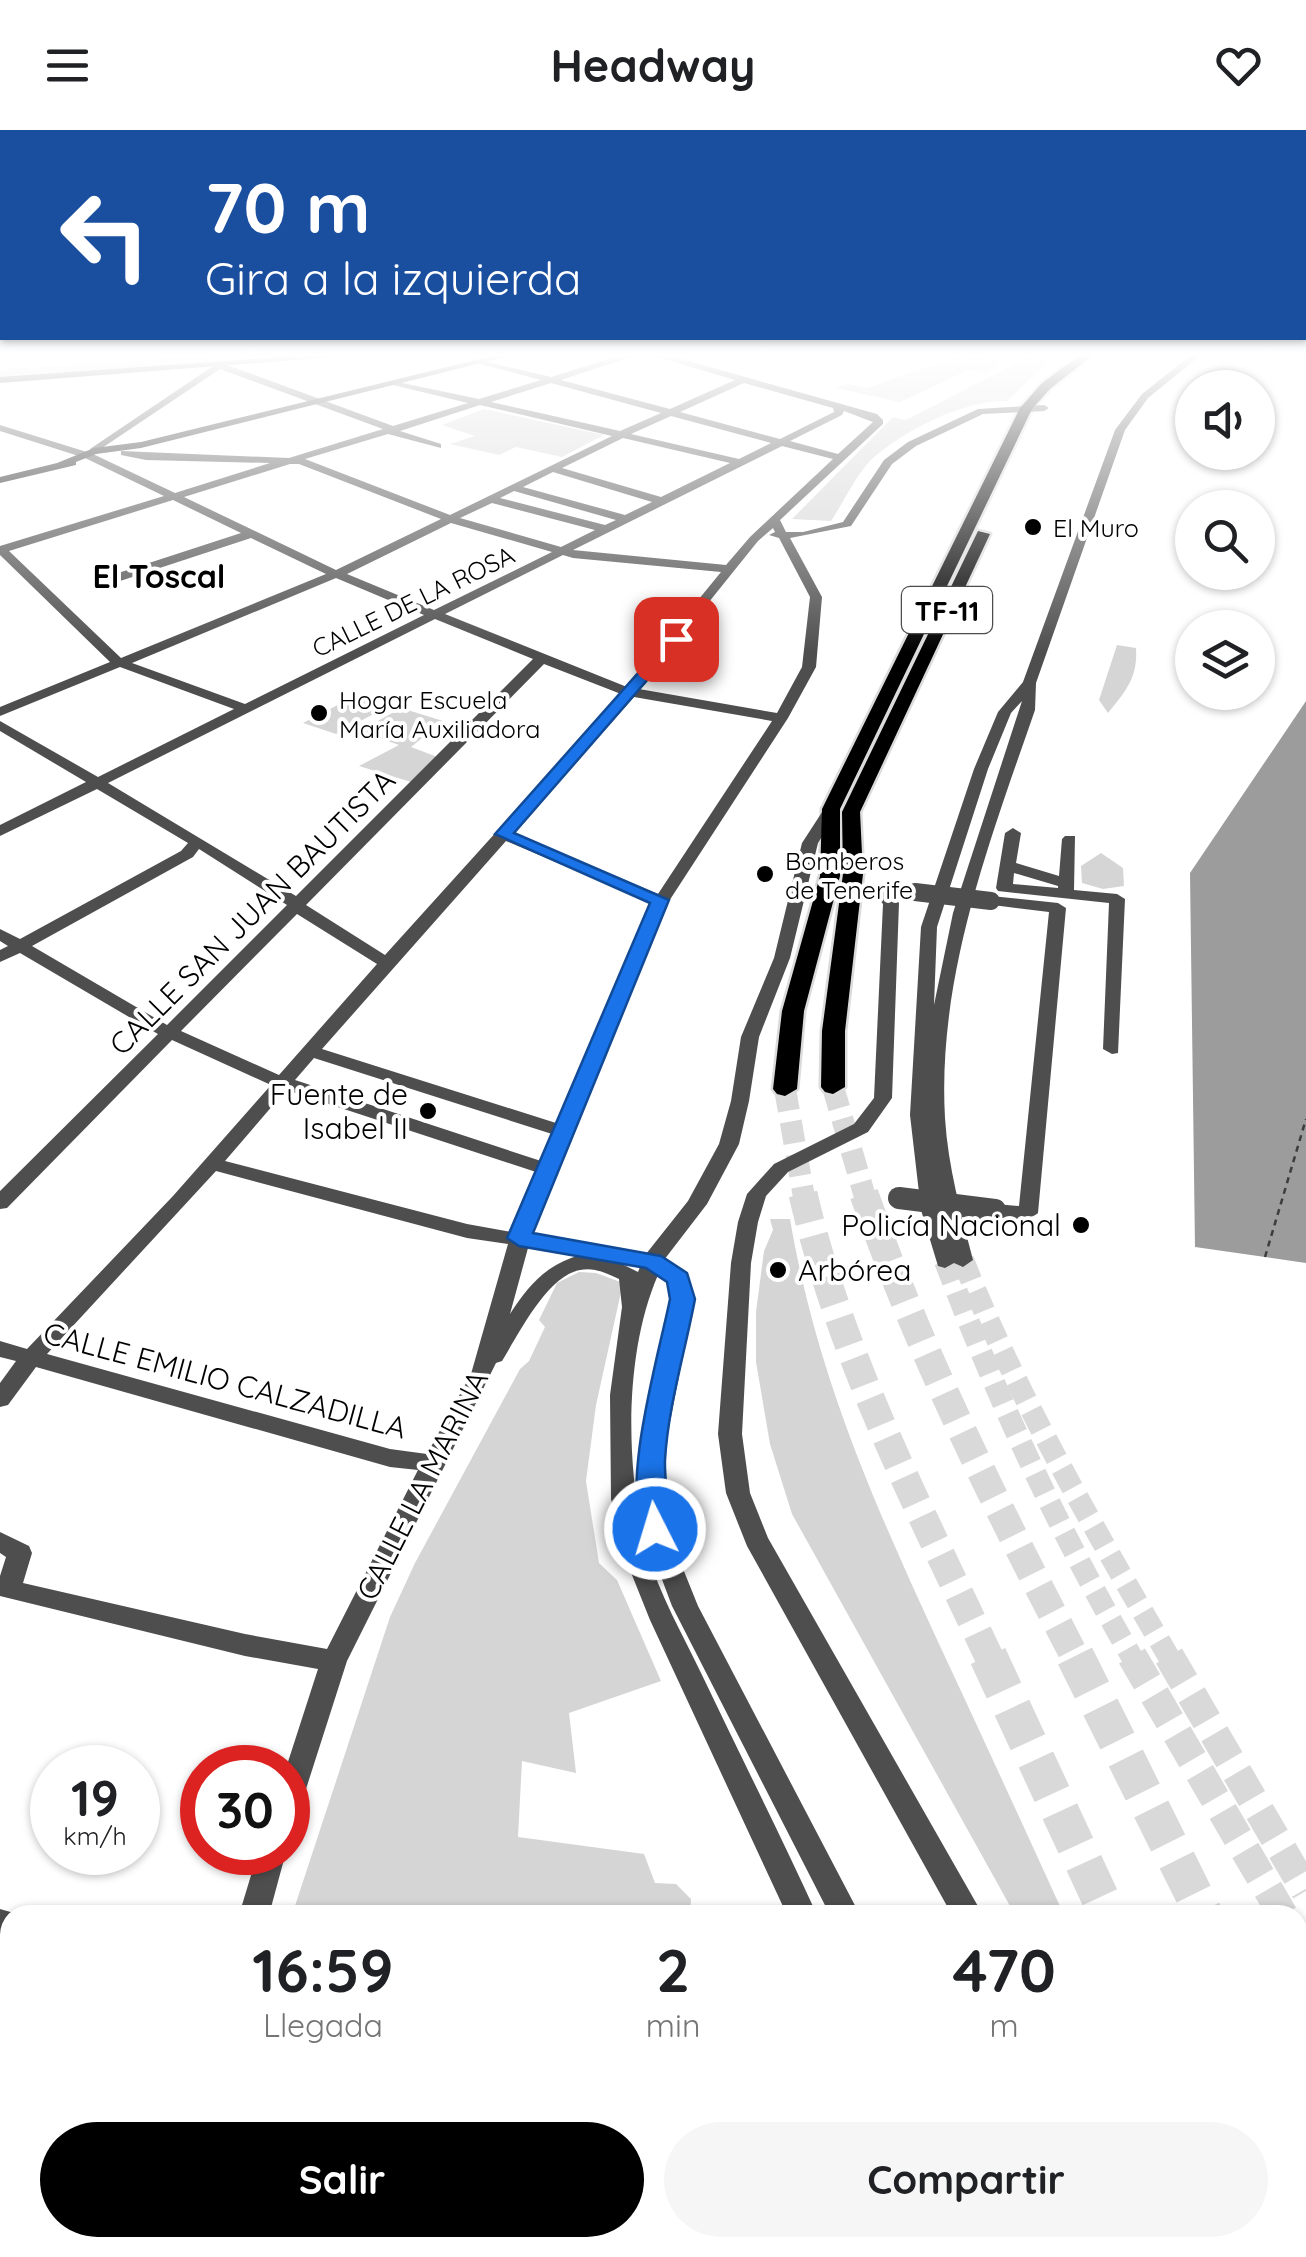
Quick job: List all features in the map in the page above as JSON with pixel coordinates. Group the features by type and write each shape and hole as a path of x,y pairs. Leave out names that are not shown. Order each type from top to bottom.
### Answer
{"main road":[{"name":"TF-11","path":"833,1086 830,1039 854,872 841,810 1005,454"},
{"name":"TF-11","path":"785,1089 786,1034 828,886 827,831 1021,454"}],"street":[{"path":"0,480 87,454"},
{"path":"89,454 336,574 630,694 781,718"},
{"path":"129,454 300,461 451,519 562,551 728,569"},
{"path":"0,550 321,454"},
{"path":"0,712 336,574 583,454"},
{"path":"708,454 740,462"},
{"name":"CALLE DE LA ROSA","path":"0,831 755,454"},
{"path":"826,454 840,458"},
{"path":"779,528 844,454"},
{"path":"0,1399 31,1358 211,1164 386,963 630,694 759,534 779,528 844,526 897,454"},
{"path":"1029,683 1005,712 981,768 930,927 919,1115 930,1210 954,1254 937,1142 936,1068 943,993 960,906 1028,710 1029,683 1111,454"},
{"path":"554,469 662,501"},
{"path":"514,488 626,519"},
{"path":"490,499 605,529"},
{"name":"CALLE LA MARINA","path":"307,1745 334,1661 482,1374 519,1238 660,900 781,718 809,667 816,603 779,528"},
{"path":"113,579 252,533"},
{"path":"0,550 118,662 246,708"},
{"name":"CALLE SAN JUAN BAUTISTA","path":"0,1203 542,658"},
{"path":"0,725 197,841 386,963"},
{"path":"632,1308 653,1262 697,1204 729,1144 750,1037 782,958 810,843 841,810"},
{"path":"1012,833 1004,888 1066,889 1117,899 1112,1049"},
{"path":"504,834 660,900"},
{"path":"1066,889 1070,839"},
{"path":"0,957 186,854 197,841"},
{"path":"899,1198 1028,1213 1058,908 875,888 891,903 883,1098 861,1128 781,1168 757,1194 740,1263 730,1434 738,1493 756,1539 962,1905"},
{"path":"0,934 169,1033 282,1083 546,1169"},
{"path":"312,1052 562,1131"},
{"path":"211,1164 467,1230 653,1262 678,1279 682,1299 652,1453 650,1488 655,1529 694,1624 840,1905"},
{"path":"482,1374 553,1271 570,1263 594,1263 629,1276 632,1308 621,1395 620,1464 628,1526 663,1620 797,1905"},
{"name":"CALLE EMILIO CALZADILLA","path":"0,1349 390,1458 434,1463"},
{"path":"10,1547 8,1589 233,1642 334,1661"},
{"path":"257,1905 265,1875"},
{"path":"246,1905 262,1886"}],"shaded area":[{"path":"856,454 878,454 862,471 831,521 792,519"},
{"path":"1117,645 1136,648 1135,667 1125,690 1108,713 1099,700"},
{"path":"353,697 385,708 336,734 303,723"},
{"path":"1306,701 1306,1263 1195,1247 1190,873"},
{"path":"401,708 443,721 411,747 440,758 411,782 359,766 399,745 360,731"},
{"path":"1101,853 1123,868 1124,886 1103,889 1082,883 1081,866"},
{"path":"770,1219 790,1219 816,1332 850,1438 916,1593 1059,1905 1009,1905 792,1514 770,1444 756,1362 756,1312 764,1251 773,1230"},
{"path":"579,1272 596,1273 623,1283 596,1405 586,1481 599,1563 617,1580 661,1681 569,1713 576,1773 522,1761 518,1837 644,1854 655,1883 676,1884 691,1899 691,1905 295,1905 305,1875 310,1875 310,1860 390,1617 520,1369 529,1361 545,1327 539,1320 557,1283"}],"ferry route":[{"path":"1265,1257 1306,1119"}],"tunnel":[{"path":"833,1087 865,1196"},
{"path":"785,1089 804,1197"},
{"path":"803,1194 838,1315 860,1373 990,1659"},
{"path":"865,1196 935,1372 1076,1659"},
{"path":"963,1260 1033,1414 1170,1659"},
{"path":"945,1261 1031,1464 1133,1659"},
{"path":"988,1656 1103,1905"},
{"path":"1075,1656 1199,1905"},
{"path":"1132,1656 1277,1905"},
{"path":"1169,1656 1306,1891"}],"place":[{"name":"El Muro","path":"1033,527"},
{"name":"Hogar Escuela María Auxiliadora","path":"319,713"},
{"name":"Bomberos de Tenerife","path":"765,874"},
{"name":"Fuente de Isabel II","path":"428,1111"},
{"name":"Policía Nacional","path":"1081,1225"},
{"name":"Arbórea","path":"778,1270"}],"district":[{"name":"El Toscal","path":"159,576"}],"route":[{"path":"655,1529 650,1488 652,1453 682,1299 678,1279 661,1264 519,1238 660,900 504,834 676,639"}]}
